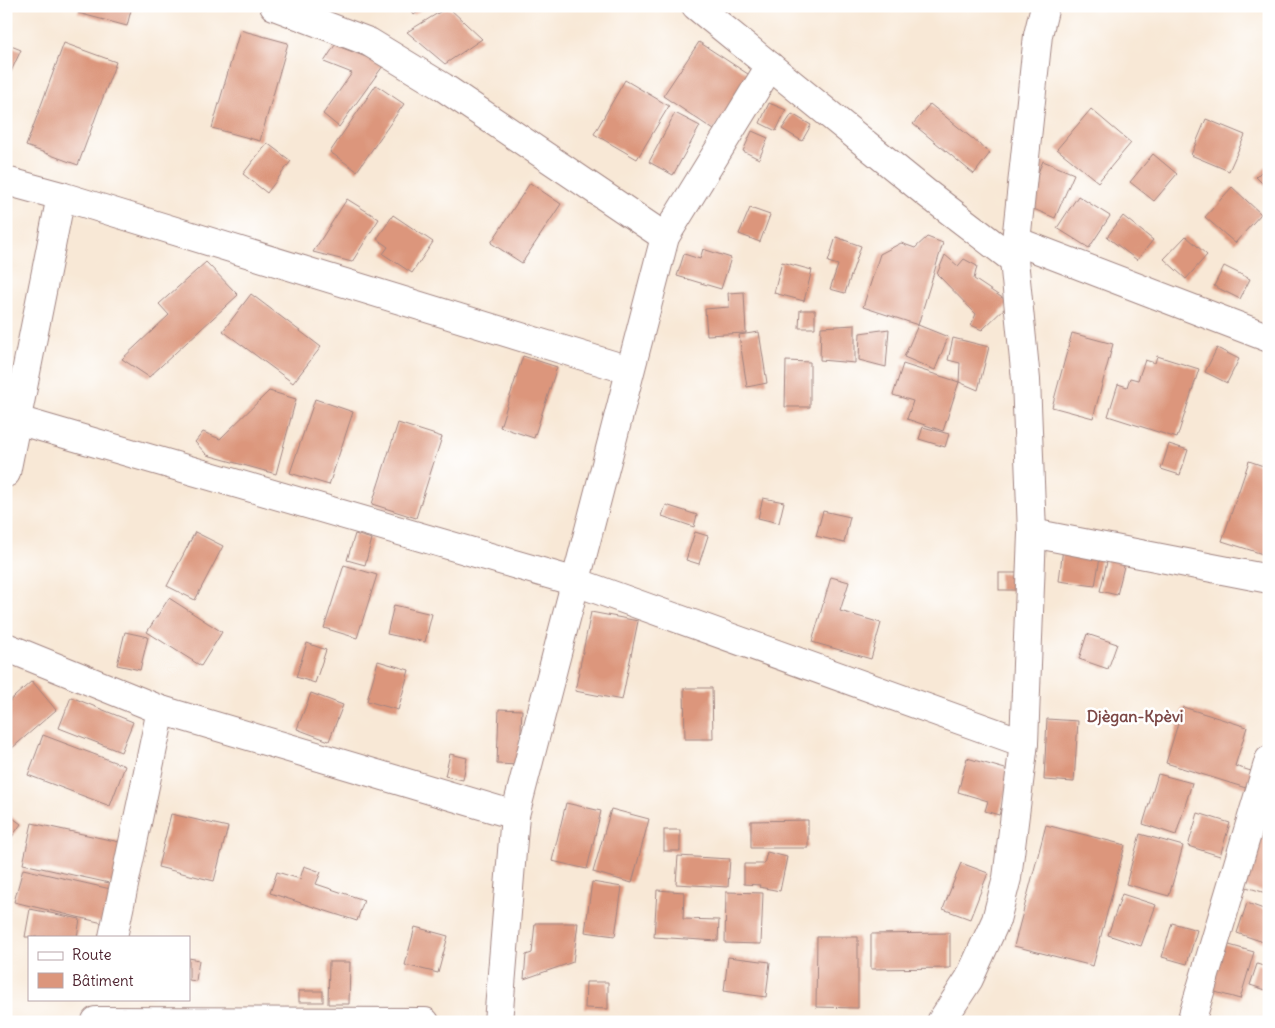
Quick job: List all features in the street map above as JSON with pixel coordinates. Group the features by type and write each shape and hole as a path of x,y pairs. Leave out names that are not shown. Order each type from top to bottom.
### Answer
{"street":[{"path":"274,6 369,42 443,87 665,237"},
{"path":"696,6 925,192 1015,250 1269,338"},
{"path":"941,1022 969,979 996,920 1007,878 1024,743 1032,533 1026,380 1015,250 1038,35 1045,6"},
{"path":"498,1022 515,815 665,237 770,66"},
{"path":"6,181 62,196 629,370"},
{"path":"6,473 62,196"},
{"path":"17,420 576,582 1024,743"},
{"path":"1032,533 1269,578"},
{"path":"6,647 161,710 515,815"},
{"path":"114,936 161,710"},
{"path":"1191,1022 1269,760"},
{"path":"97,1014 425,1022"}],"building":[{"path":"80,6 132,6 127,26 78,13"},
{"path":"408,6 425,6 414,15"},
{"path":"448,7 482,39 445,64 407,32"},
{"path":"240,30 288,43 260,141 212,128"},
{"path":"699,42 751,76 714,130 663,96"},
{"path":"64,43 116,62 78,165 26,146"},
{"path":"6,44 21,50 6,82"},
{"path":"335,45 383,66 339,127 323,114 352,73 324,62"},
{"path":"625,80 669,106 637,159 594,134"},
{"path":"376,85 404,104 357,171 330,152"},
{"path":"769,103 786,110 776,131 760,123"},
{"path":"930,104 990,153 974,174 913,124"},
{"path":"1091,109 1131,143 1098,182 1057,149"},
{"path":"675,113 700,126 673,175 649,162"},
{"path":"792,114 811,125 802,141 782,129"},
{"path":"1206,119 1245,135 1229,171 1191,155"},
{"path":"752,131 768,138 759,159 743,151"},
{"path":"267,143 291,161 267,193 243,174"},
{"path":"1153,154 1177,174 1154,201 1130,182"},
{"path":"1043,161 1074,174 1055,218 1024,205"},
{"path":"1269,164 1269,190 1256,177"},
{"path":"530,183 561,204 522,263 491,243"},
{"path":"1232,187 1261,214 1235,243 1205,217"},
{"path":"1078,196 1110,216 1089,248 1057,228"},
{"path":"347,199 379,219 352,262 313,252"},
{"path":"750,208 770,215 760,242 739,234"},
{"path":"393,215 433,242 412,273 383,254 388,247 377,239"},
{"path":"1123,216 1153,240 1137,260 1107,237"},
{"path":"1186,236 1207,255 1186,279 1164,259"},
{"path":"836,237 861,246 845,293 830,289 838,265 828,262"},
{"path":"927,237 943,243 918,325 863,307 880,254 901,243 915,248"},
{"path":"703,249 731,258 721,289 677,276 684,254 700,259"},
{"path":"945,255 958,266 964,259 977,266 974,279 1010,303 982,330 971,325 976,314 937,274"},
{"path":"206,262 238,295 149,377 122,359 169,315 159,304"},
{"path":"782,262 812,270 804,301 774,293"},
{"path":"1224,266 1250,279 1240,299 1214,286"},
{"path":"744,292 746,333 707,335 705,309 729,307 728,293"},
{"path":"251,294 321,347 293,383 223,331"},
{"path":"800,310 815,310 815,328 799,328"},
{"path":"855,325 855,363 820,360 821,327"},
{"path":"918,325 948,337 935,370 904,357"},
{"path":"889,329 886,367 859,360 860,333"},
{"path":"759,332 767,383 747,387 739,335"},
{"path":"1072,333 1113,344 1093,418 1052,407"},
{"path":"953,338 989,347 978,390 959,382 960,363 948,360"},
{"path":"1217,348 1239,359 1227,383 1205,372"},
{"path":"523,356 557,367 534,438 500,427"},
{"path":"1157,356 1199,369 1177,438 1108,416 1118,384 1127,387 1130,378 1138,380 1145,360 1155,363"},
{"path":"786,361 810,362 810,407 785,407"},
{"path":"903,364 959,382 943,431 907,419 913,401 893,395"},
{"path":"269,391 296,399 276,474 207,455 195,442 203,432 220,439"},
{"path":"315,399 353,412 329,485 290,473"},
{"path":"398,423 442,437 416,518 372,504"},
{"path":"923,427 949,434 945,447 919,439"},
{"path":"1169,444 1188,450 1180,475 1161,469"},
{"path":"1249,461 1269,468 1269,556 1222,541"},
{"path":"763,498 784,502 779,523 758,518"},
{"path":"666,505 697,515 694,527 662,516"},
{"path":"823,511 850,517 844,543 816,536"},
{"path":"195,532 223,546 195,600 167,586"},
{"path":"695,532 708,536 699,564 686,560"},
{"path":"355,534 372,539 365,565 347,560"},
{"path":"1063,548 1101,552 1095,586 1059,581"},
{"path":"1108,558 1125,562 1117,595 1100,591"},
{"path":"344,565 377,575 357,638 324,628"},
{"path":"999,573 1020,573 1020,590 999,590"},
{"path":"831,577 849,582 840,611 881,623 871,659 812,642"},
{"path":"169,598 222,632 201,666 147,632"},
{"path":"394,605 432,614 425,642 387,634"},
{"path":"591,612 638,621 622,700 575,691"},
{"path":"125,632 148,637 140,670 117,665"},
{"path":"1087,634 1117,644 1108,669 1079,659"},
{"path":"307,643 326,650 315,683 296,677"},
{"path":"378,661 409,670 398,710 367,701"},
{"path":"32,681 56,710 11,749 6,743 6,704"},
{"path":"684,688 712,688 713,739 685,739"},
{"path":"311,693 343,705 329,741 297,729"},
{"path":"71,697 133,722 121,752 59,728"},
{"path":"1183,707 1247,727 1235,766 1254,772 1249,789 1166,763"},
{"path":"499,709 522,710 519,765 497,764"},
{"path":"1047,719 1078,721 1074,782 1044,780"},
{"path":"43,735 125,766 110,806 28,775"},
{"path":"450,754 467,758 463,780 445,776"},
{"path":"967,758 1012,771 999,815 985,811 988,801 958,792"},
{"path":"1158,774 1192,783 1176,835 1143,824"},
{"path":"566,803 601,811 587,869 552,861"},
{"path":"1269,806 1269,894 1243,886"},
{"path":"611,809 649,819 632,883 593,872"},
{"path":"6,813 21,824 6,845"},
{"path":"1198,813 1230,823 1220,856 1188,846"},
{"path":"171,814 228,827 214,881 158,867"},
{"path":"808,820 808,848 751,848 751,821"},
{"path":"32,823 124,843 114,884 23,864"},
{"path":"1046,825 1125,845 1093,966 1014,946"},
{"path":"664,830 680,830 680,851 664,851"},
{"path":"1140,834 1183,846 1169,896 1126,884"},
{"path":"767,852 787,857 780,891 759,887 760,885 744,884 744,864 764,864"},
{"path":"678,856 730,859 728,887 676,884"},
{"path":"961,863 988,873 970,919 943,909"},
{"path":"304,866 321,872 316,884 364,900 357,921 270,893 277,872 300,879"},
{"path":"23,869 115,890 107,924 14,902"},
{"path":"592,882 622,887 615,936 585,932"},
{"path":"657,890 684,892 683,919 719,920 718,941 654,937"},
{"path":"726,892 763,893 761,944 725,943"},
{"path":"1122,894 1156,905 1141,946 1108,935"},
{"path":"1247,903 1269,911 1269,944 1237,933"},
{"path":"30,909 80,919 77,936 25,937"},
{"path":"535,923 578,923 573,962 524,979 526,955 532,953"},
{"path":"1172,923 1197,930 1187,964 1162,957"},
{"path":"415,927 448,936 438,973 405,965"},
{"path":"950,933 950,968 871,969 871,934"},
{"path":"817,937 858,937 858,1008 816,1007"},
{"path":"1222,943 1254,952 1240,999 1208,990"},
{"path":"728,957 770,962 766,997 724,991"},
{"path":"190,958 199,960 196,981 190,980"},
{"path":"329,962 350,962 349,1004 328,1004"},
{"path":"1257,964 1269,968 1269,991 1250,985"},
{"path":"586,982 608,982 608,1009 585,1008"},
{"path":"299,991 323,991 323,1002 299,1002"}],"district":[{"name":"Djègan-Kpèvi","path":"1135,716"}]}
